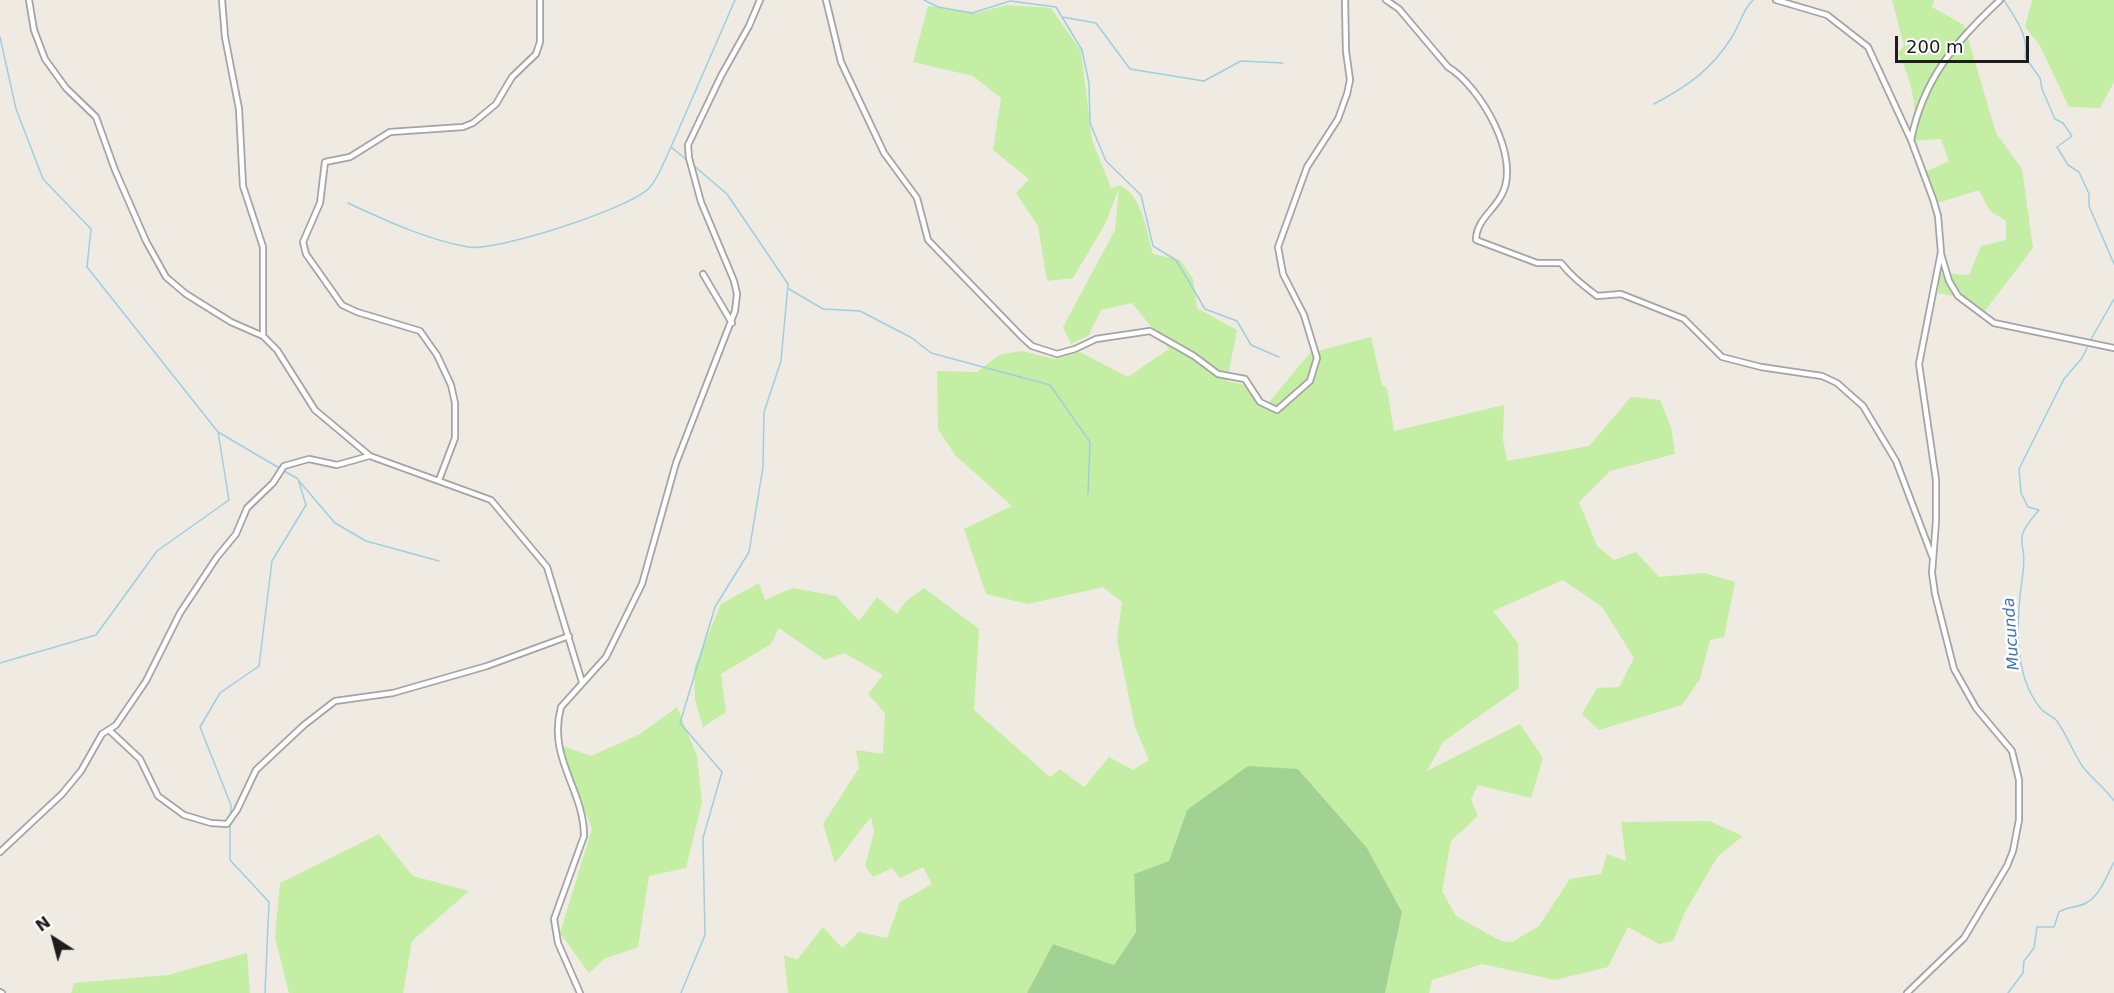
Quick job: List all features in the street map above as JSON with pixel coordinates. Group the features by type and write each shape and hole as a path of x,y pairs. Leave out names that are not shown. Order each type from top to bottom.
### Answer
{"street":[{"path":"29,0 34,30 45,59 66,88 96,117 115,170 146,241 166,277 186,294 231,322 263,336 278,350 315,410 370,456 481,495 500,509 547,567 582,682"},
{"path":"222,0 225,37 239,109 243,186 263,247 263,336"},
{"path":"439,480 455,438 451,385 437,355 420,331 403,328 342,305 318,274 306,254 303,242 320,203 326,162 350,157 390,132 463,127 473,123 496,104 512,77 536,54 540,42 540,0"},
{"path":"580,993 558,943 554,919 584,836 584,823 559,753 557,728 561,707 610,650 642,584 676,464 732,323 737,302 734,281 701,202 689,158 688,145 760,0"},
{"path":"826,0 828,16 841,62 884,153 916,198 928,240 1022,337 1032,346 1056,354 1069,352 1096,339 1150,331 1194,356 1218,374 1245,379 1260,402 1277,410 1310,381 1317,358 1304,315 1291,294 1283,274 1278,247 1307,167 1338,119 1347,94 1350,80 1346,51 1345,0"},
{"path":"1386,0 1399,9 1448,67 1459,74 1487,110 1507,156 1507,175 1502,195 1485,215 1478,229 1476,240 1537,263 1561,263 1571,278 1586,285 1597,296 1621,294 1684,319 1722,357 1761,367 1822,376 1837,383 1863,406 1896,461 1926,536 1932,559 1935,594 1954,669 1976,708 2012,751 2019,780 2019,820 2013,852 1973,926 1955,948 1907,993"},
{"path":"1776,0 1827,15 1868,47 1911,140 1938,216 1941,252 1949,281 1958,296 1986,318 2000,324 2114,348"},
{"path":"1911,140 1920,104 1942,61 1970,28 2000,0"},
{"path":"1932,559 1936,521 1936,480 1919,364 1941,252"},
{"path":"703,274 732,323"},
{"path":"0,852 62,794 81,771 102,734 116,725 146,681 168,632 217,557 236,534 247,508 273,483 284,466 309,459 337,465 370,456"},
{"path":"109,730 140,759 158,796 184,814 211,823 227,824 237,810 256,770 304,725 335,701 393,693 487,666 569,636"}],"green space":[{"path":"1892,0 1934,0 1932,7 1964,25 1996,133 2022,169 2033,248 1984,312 1959,297 1938,293 1940,273 1969,275 1981,246 2006,240 2006,221 1990,211 1979,190 1938,203 1925,172 1949,161 1941,139 1912,141 1915,118 1913,96 1898,53 1904,46"},
{"path":"2032,0 2114,0 2114,82 2100,108 2069,107 2039,44 2025,27"},
{"path":"1007,5 1051,8 1081,51 1092,140 1111,188 1120,185 1134,197 1142,215 1153,254 1180,260 1193,279 1197,308 1237,330 1227,381 1245,385 1265,407 1310,353 1371,337 1382,385 1387,388 1394,431 1504,405 1503,440 1507,461 1589,446 1631,397 1660,400 1671,427 1675,454 1610,471 1579,502 1597,546 1614,560 1636,552 1659,577 1705,573 1735,582 1724,637 1710,640 1700,679 1682,705 1599,730 1582,714 1597,688 1619,687 1634,658 1602,607 1563,580 1493,611 1518,643 1519,688 1443,742 1427,771 1520,724 1543,758 1531,798 1478,785 1471,799 1478,816 1451,841 1442,891 1456,916 1501,941 1512,942 1539,926 1570,879 1601,874 1607,854 1626,861 1621,822 1709,821 1743,836 1718,856 1685,912 1673,941 1659,944 1628,927 1608,967 1555,980 1482,964 1432,980 1429,993 1385,993 1402,912 1367,848 1298,769 1187,810 1169,861 1134,874 1136,932 1114,965 1053,944 1027,993 788,993 784,955 797,960 823,927 842,948 859,932 887,938 900,902 932,884 923,867 900,878 892,868 873,877 865,866 874,832 871,817 835,863 823,824 859,768 856,750 883,754 885,713 868,694 883,675 844,653 825,660 779,628 771,644 721,674 726,712 703,727 695,700 694,668 721,604 759,583 765,600 793,588 836,596 859,621 877,597 897,614 905,602 924,588 979,629 974,710 1050,777 1060,769 1084,787 1109,757 1133,770 1149,760 1135,727 1117,640 1122,602 1103,587 1028,604 986,594 964,529 1012,506 955,455 938,429 937,371 977,372 999,355 1022,351 1054,359 1080,352 1128,377 1169,349 1132,303 1101,310 1089,335 1071,344 1063,327 1115,230 1119,188 1105,224 1073,278 1047,281 1038,226 1016,193 1029,179 993,150 1001,98 973,76 913,62 928,6 976,13"},
{"path":"677,707 697,756 702,802 686,868 649,876 638,947 604,959 589,973 560,933 592,829 560,745 591,756 640,734"},
{"path":"1248,766 1298,769 1367,848 1402,912 1385,993 1027,993 1053,944 1114,965 1136,932 1134,874 1169,861 1187,810"},
{"path":"379,834 413,876 469,891 412,941 403,993 289,993 275,937 280,883"},
{"path":"247,953 250,993 71,993 74,983 168,975"}],"waterway":[{"path":"687,160 671,147 735,0"},
{"path":"924,0 938,7 972,13 1010,1 1056,7 1082,50 1089,83 1090,123 1106,161 1141,195 1153,246 1176,260 1205,309 1237,321 1251,345 1279,357"},
{"path":"1654,104 1688,84 1716,59 1732,37 1746,8 1753,0"},
{"name":"Mucunda","path":"2004,0 2020,27 2025,41 2025,57 2040,78 2042,89 2055,119 2063,123 2072,136 2057,147 2068,165 2079,172 2089,194 2089,206 2114,264"},
{"path":"1062,17 1096,23 1130,69 1204,81 1241,61 1283,63"},
{"path":"0,37 16,109 43,179 91,229 87,267 218,432 229,500 157,551 96,635 0,663"},
{"path":"348,203 421,234 468,247 483,247 563,227 592,217 638,196 653,183 671,147"},
{"path":"681,993 705,935 703,838 722,772 680,723 715,607 749,552 763,467 764,412 781,361 788,284 727,194 693,165"},
{"path":"789,289 823,309 860,311 912,338 931,353 1050,385 1090,442 1088,494"},
{"name":"Mucunda","path":"2090,341 2114,299"},
{"name":"Mucunda","path":"2088,346 2082,358 2064,379 2019,469 2021,493 2028,507 2039,510 2022,536 2024,560 2018,643 2025,678 2031,694 2041,709 2056,720 2083,767 2114,801"},
{"path":"218,432 298,479 306,505 272,561 259,666 220,693 200,727 231,805 231,815"},
{"path":"299,481 335,523 366,541 439,561"},
{"path":"230,823 230,860 269,902 265,993"},
{"name":"Mucunda","path":"2008,993 2023,973 2024,961 2034,948 2037,927 2054,927 2059,912 2083,905 2091,900 2103,885 2114,862"}]}
